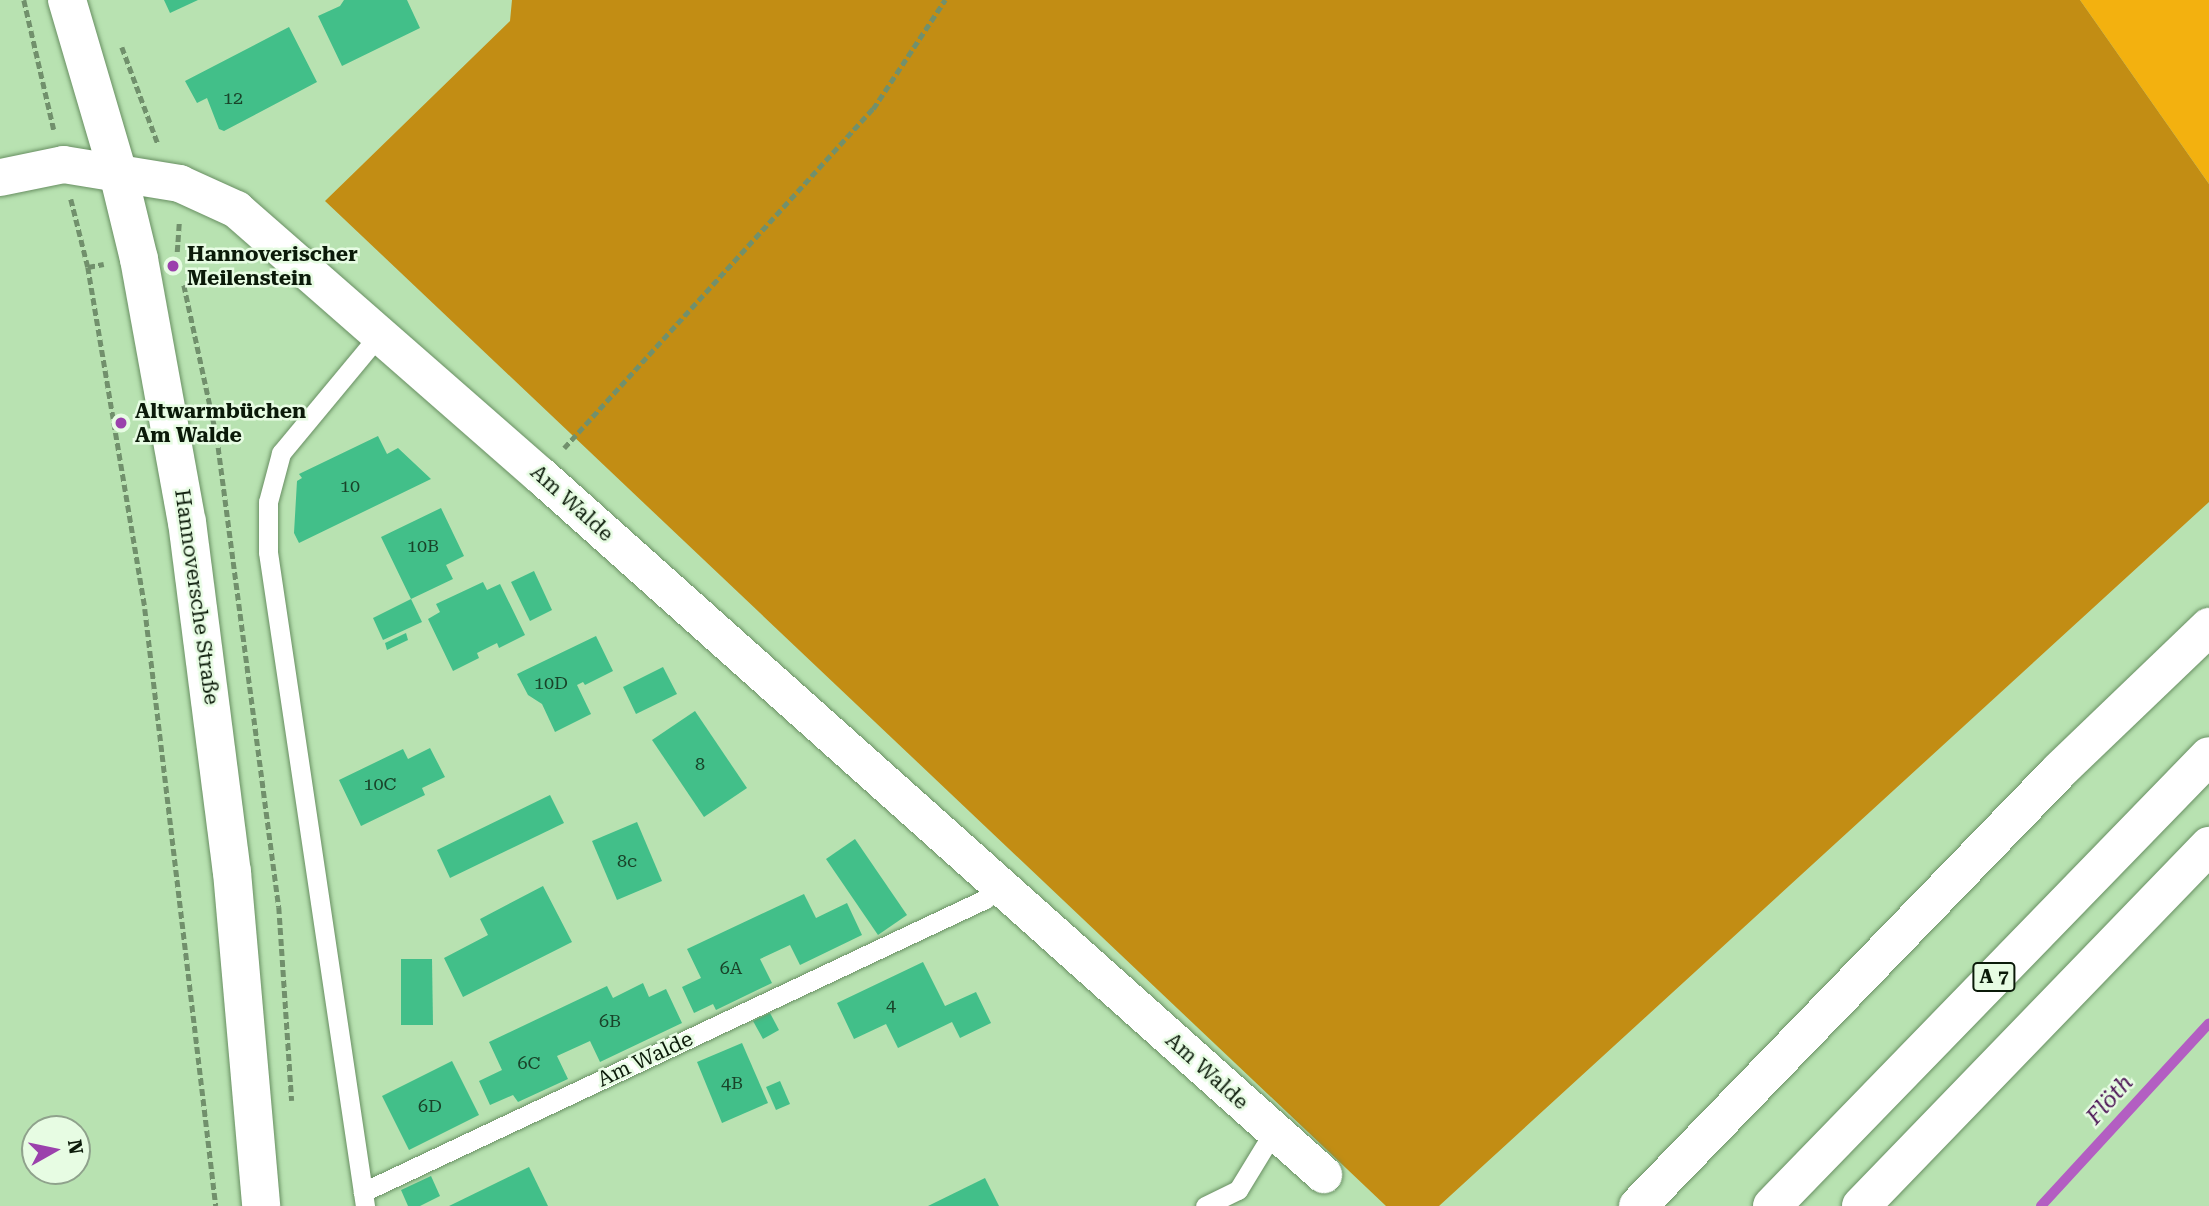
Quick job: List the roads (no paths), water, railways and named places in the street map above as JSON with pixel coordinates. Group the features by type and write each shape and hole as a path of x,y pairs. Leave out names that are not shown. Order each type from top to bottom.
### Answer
{"main road":[{"name":"Hannoversche Straße","path":"67,0 118,173 159,361 202,628 232,872 261,1206"},
{"path":"1638,1206 2060,771 2209,627"},
{"name":"A 7","path":"1772,1206 2209,756"},
{"path":"1861,1206 2209,846"}],"street":[{"name":"Am Walde","path":"0,177 63,164 169,180 236,209 540,475 1323,1174"}],"lane":[{"path":"364,1199 268,552 268,502 281,453 378,336"},
{"name":"Am Walde","path":"364,1199 985,899 997,884"},
{"path":"1205,1206 1238,1189 1274,1131"}],"waterway":[{"name":"Flöth","path":"2041,1206 2209,1023"}],"place":[{"name":"Hannoverischer Meilenstein","path":"173,266"},
{"name":"Altwarmbüchen Am Walde","path":"121,423"}]}
